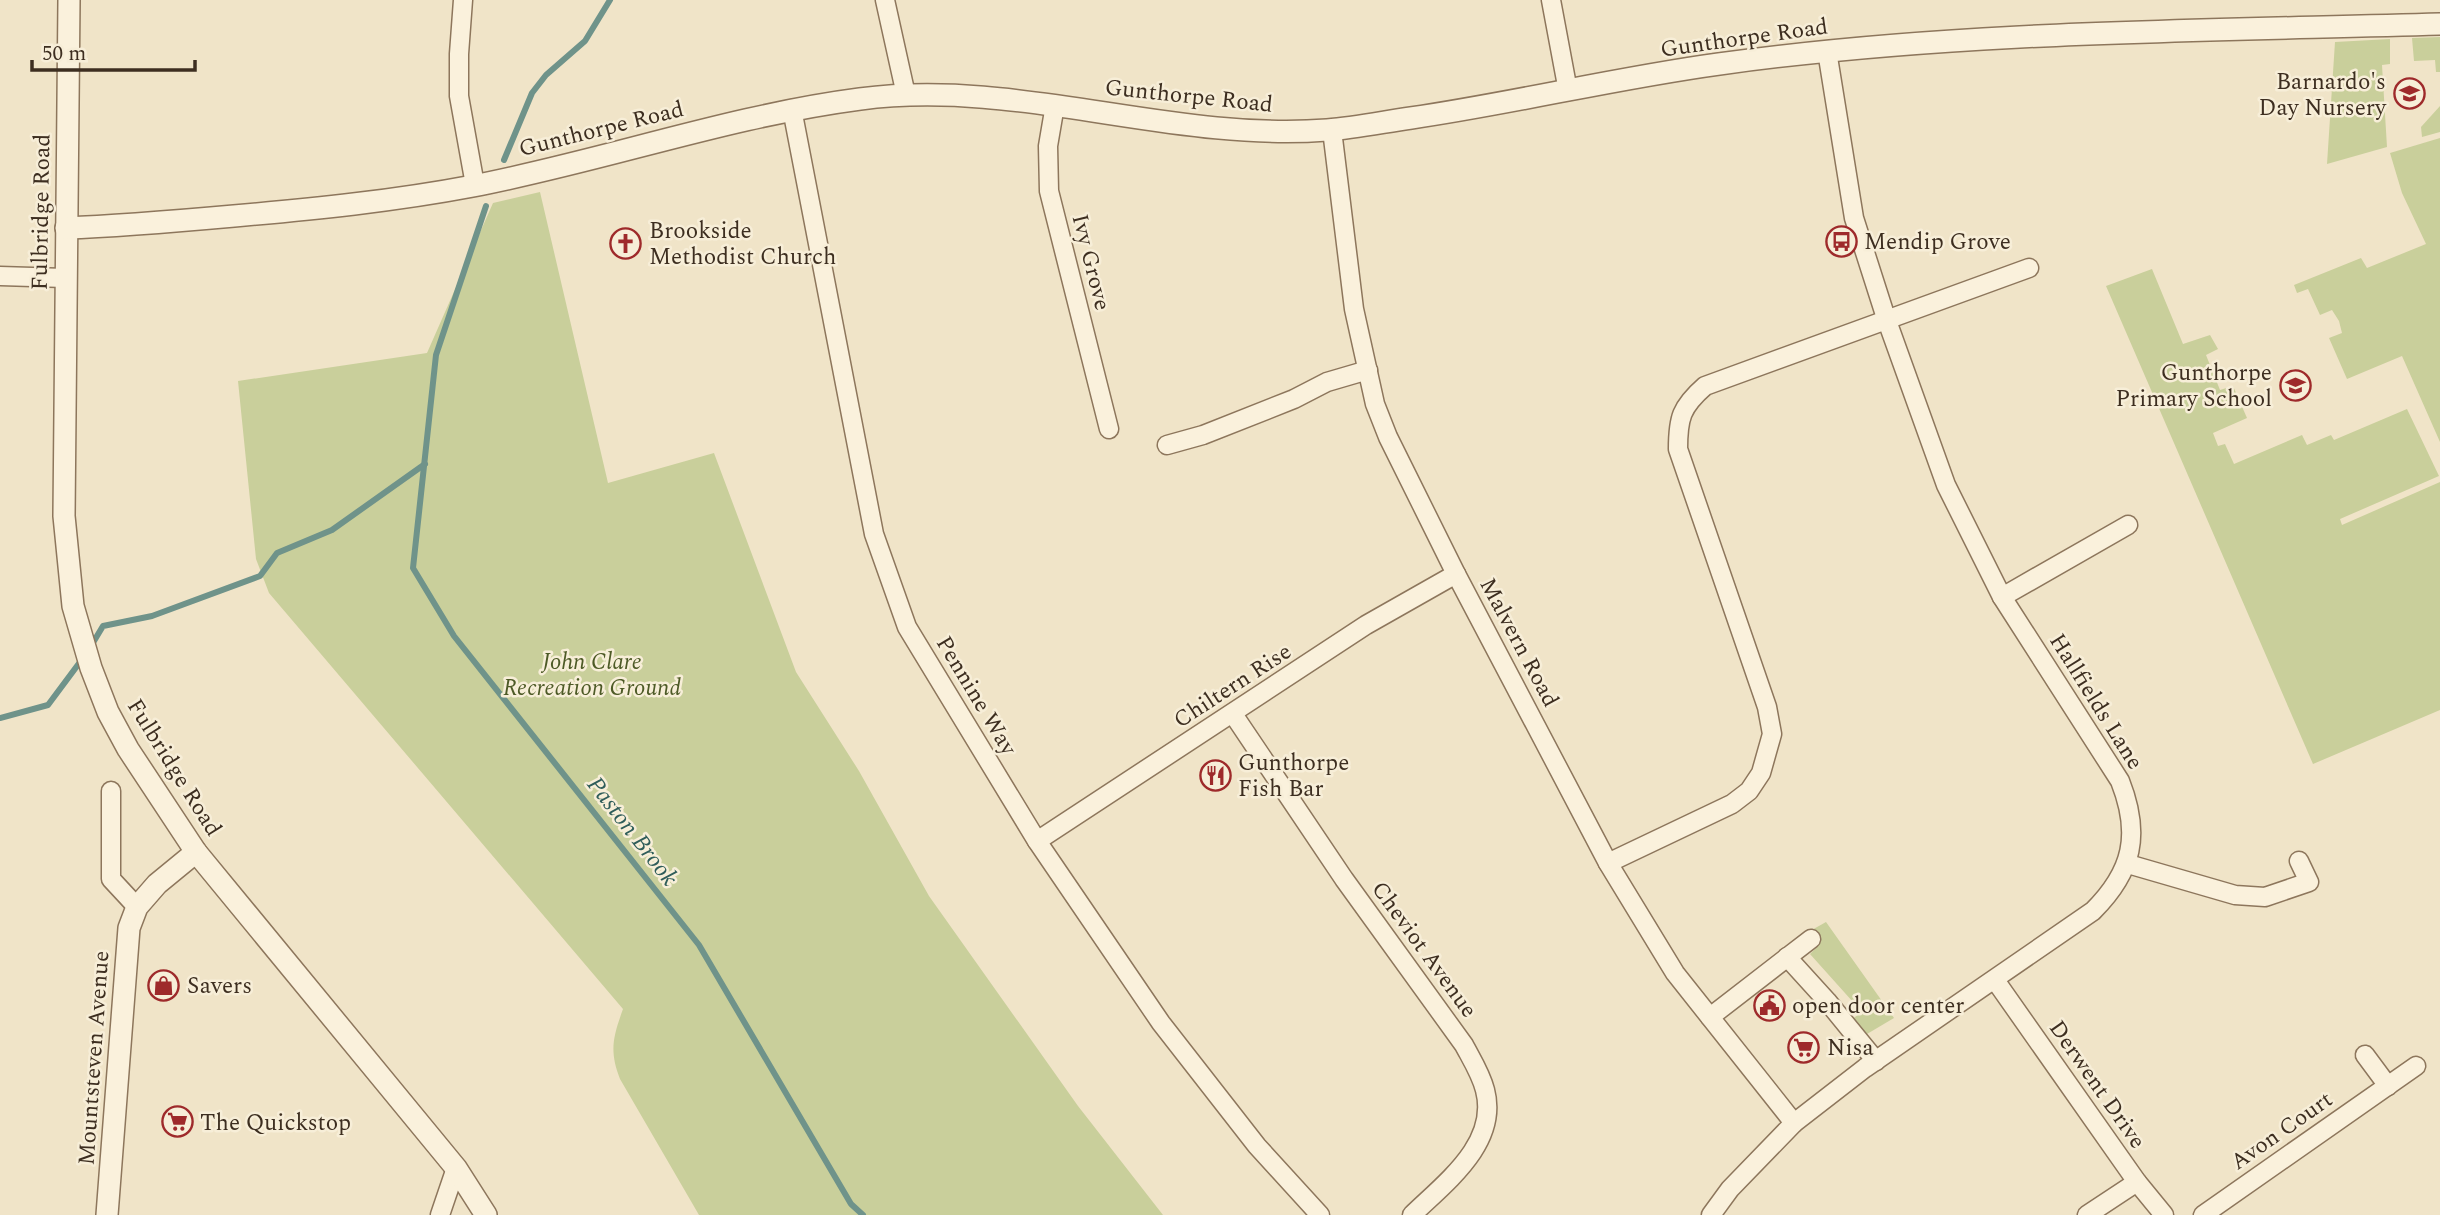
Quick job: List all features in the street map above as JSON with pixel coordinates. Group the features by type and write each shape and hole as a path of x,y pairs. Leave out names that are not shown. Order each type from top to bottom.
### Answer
{"street":[{"name":"Fulbridge Road","path":"69,0 64,516 69,579 78,626 91,668 108,712 128,749 196,852 456,1168 486,1215"},
{"path":"463,0 459,96 475,185"},
{"path":"885,0 906,94"},
{"path":"1551,0 1569,91"},
{"name":"Gunthorpe Road","path":"66,228 295,211 475,185 792,109 906,94 984,96 1202,128 1266,133 1332,130 1715,65 1828,51 2140,32 2440,24"},
{"name":"Hallfields Lane","path":"1711,1215 1730,1189 1794,1122 1876,1061 2093,911 2112,893 2127,864 2131,838 2130,805 2120,781 2001,597 1946,485 1886,318 1854,218 1828,51"},
{"name":"Ivy Grove","path":"1055,105 1048,146 1049,191 1109,429"},
{"name":"Pennine Way","path":"792,109 874,534 907,627 1037,841 1161,1023 1257,1146 1320,1215"},
{"name":"Malvern Road","path":"1332,130 1354,309 1375,404 1388,437 1456,574 1608,863 1675,973 1794,1122"},
{"path":"1608,863 1732,804 1749,791 1761,773 1772,734 1767,707 1678,449 1682,411 1705,386 2029,268"},
{"path":"0,276 65,278"},
{"path":"1167,445 1203,435 1294,399 1327,382 1368,370"},
{"path":"2001,597 2128,525"},
{"name":"Chiltern Rise","path":"1037,841 1366,625 1456,574"},
{"name":"Cheviot Avenue","path":"1233,714 1343,879 1464,1045 1479,1071 1486,1092 1486,1121 1480,1141 1457,1171 1412,1215"},
{"path":"111,791 111,878 137,907"},
{"name":"Mountsteven Avenue","path":"107,1215 129,928 137,907 156,884 196,852"},
{"path":"2127,864 2235,895 2265,897 2309,882 2299,861"},
{"path":"1710,1017 1811,939"},
{"path":"1787,957 1876,1061"},
{"name":"Derwent Drive","path":"1995,980 2137,1182 2164,1215"},
{"path":"2365,1055 2388,1086"},
{"name":"Avon Court","path":"2203,1215 2416,1066"},
{"path":"440,1215 456,1168"},
{"path":"2087,1215 2137,1182"}],"green space":[{"path":"2440,37 2440,72 2436,72 2435,60 2414,61 2412,38"},
{"path":"2390,39 2390,64 2382,65 2387,147 2327,164 2335,42"},
{"path":"2440,106 2440,132 2422,137 2421,127"},
{"path":"2440,138 2440,442 2402,356 2347,379 2329,338 2342,333 2339,321 2332,310 2320,315 2308,289 2297,293 2294,285 2361,258 2367,268 2426,244 2402,193 2390,153"},
{"name":"John Clare Recreation Ground","path":"540,192 608,483 714,453 796,672 859,771 929,896 1078,1106 1163,1215 699,1215 620,1079 613,1052 623,1009 269,593 256,559 238,381 427,353 493,203"},
{"path":"2152,269 2183,344 2210,335 2218,349 2206,355 2220,390 2233,386 2247,418 2213,433 2218,446 2225,444 2234,464 2302,435 2307,445 2331,435 2334,440 2407,409 2439,476 2340,519 2342,525 2440,482 2440,710 2313,764 2106,286"},
{"path":"1826,922 1894,1018 1867,1034 1851,1020 1862,1012 1810,954 1817,947 1810,931"}],"waterway":[{"path":"504,160 532,93 546,75 585,41 610,0"},
{"name":"Paston Brook","path":"486,206 436,355 413,568 454,636 699,945 851,1204 863,1215"},
{"path":"91,646 103,626 152,616 260,576 277,553 332,530 425,464"},
{"path":"0,718 48,705 83,658"}],"place":[{"name":"Barnardo's Day Nursery","path":"2409,94"},
{"name":"Mendip Grove","path":"1841,241"},
{"name":"Brookside Methodist Church","path":"626,243"},
{"name":"Gunthorpe Primary School","path":"2295,385"},
{"name":"Gunthorpe Fish Bar","path":"1215,775"},
{"name":"Savers","path":"164,985"},
{"name":"open door center","path":"1769,1005"},
{"name":"Nisa","path":"1804,1047"},
{"name":"The Quickstop","path":"177,1122"}]}
